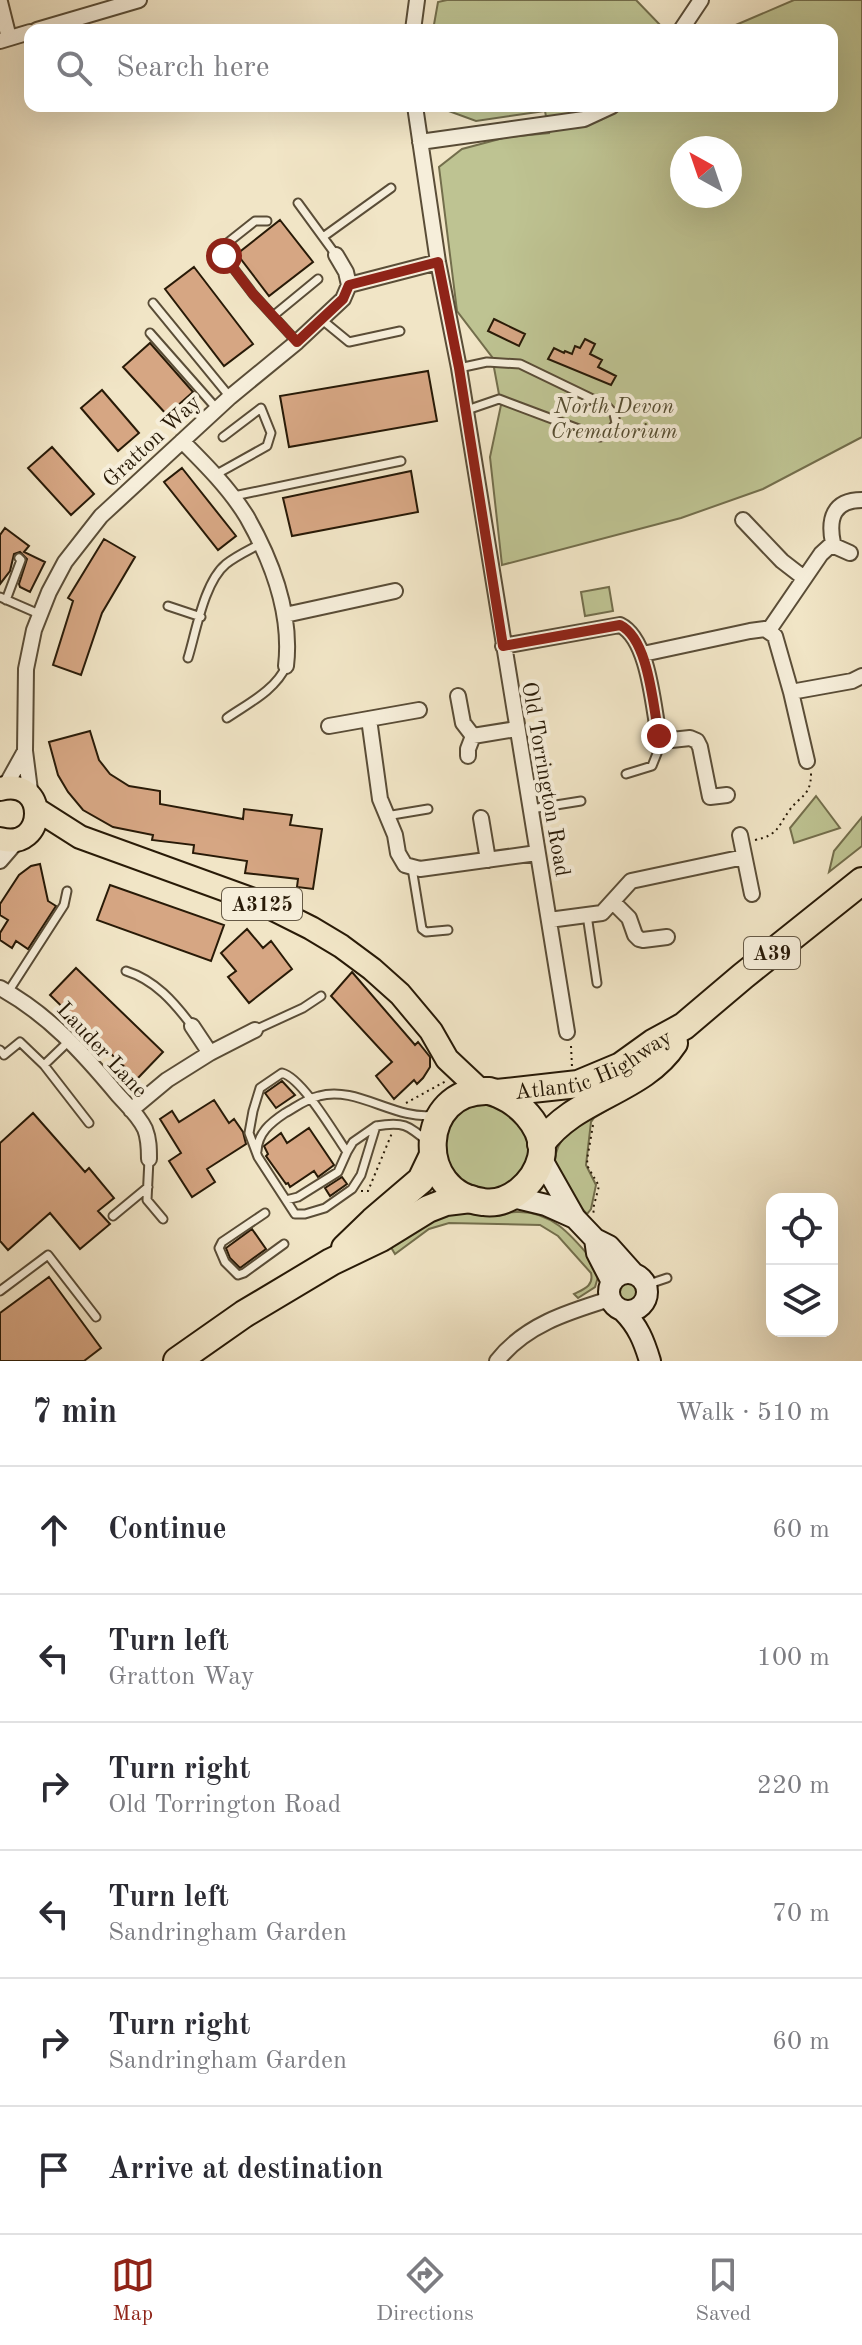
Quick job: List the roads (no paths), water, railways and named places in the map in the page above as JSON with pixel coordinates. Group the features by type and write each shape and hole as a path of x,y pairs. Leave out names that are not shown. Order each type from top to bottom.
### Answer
{"highway":[{"name":"Atlantic Highway","path":"489,1092 578,1084 621,1066 684,1026 862,881"},
{"name":"Atlantic Highway","path":"541,1151 550,1131 565,1118 645,1072 666,1054 684,1026"},
{"path":"331,1262 421,1180 432,1151 434,1128 444,1110 464,1095 489,1092 524,1111 534,1124 541,1151 534,1174 513,1197 486,1203 460,1194 444,1180 432,1151"},
{"path":"177,1361 244,1314 331,1262 381,1238 428,1209 446,1202 471,1199"}],"main road":[{"path":"2,788 20,789 34,803 36,822 16,837"},
{"name":"A3125","path":"34,803 80,837 259,902 321,934 372,969 400,994 431,1031 447,1059 489,1092"},
{"name":"A3125","path":"16,837 80,837"},
{"path":"444,1110 450,1080 447,1059"},
{"path":"541,1151 575,1218 594,1238 609,1246 642,1287 642,1337"},
{"path":"513,1197 546,1205 575,1218"},
{"path":"594,1238 615,1297 642,1337 650,1361"},
{"path":"615,1297 622,1274 642,1287"},
{"path":"615,1297 636,1310 642,1287"}],"street":[{"path":"57,24 139,0"},
{"path":"414,24 417,0"},
{"path":"685,24 701,0"},
{"path":"0,2 4,40 24,34"},
{"name":"Old Torrington Road","path":"416,112 438,262 459,368 567,1032"},
{"path":"420,142 584,119 599,112"},
{"path":"336,255 346,272 349,285 438,262"},
{"name":"Gratton Way","path":"34,803 25,751 26,669 34,630 65,562 80,540 134,484 230,397 297,342 343,299 349,285"},
{"path":"182,441 232,497 260,544 285,615 286,666"},
{"path":"832,545 830,524 833,515 848,502 862,500"},
{"path":"743,520 782,561 804,578"},
{"path":"832,545 850,553"},
{"path":"769,630 821,554 832,545"},
{"path":"285,615 395,591"},
{"path":"503,646 620,625 627,628 643,654 660,739 690,738 697,741 710,797"},
{"path":"643,654 759,629 769,630 775,636 807,761"},
{"path":"791,692 852,681 862,676"},
{"path":"458,696 463,723 473,736"},
{"path":"329,726 419,710"},
{"path":"369,719 378,789 401,860 412,868 420,869 537,853"},
{"path":"473,736 516,729"},
{"path":"468,756 473,736"},
{"name":"Gratton Way","path":"2,788 25,751"},
{"path":"694,803 727,795"},
{"path":"481,818 488,860"},
{"path":"0,861 16,837"},
{"path":"549,920 602,913 631,881 742,845 752,894"},
{"path":"613,902 629,918 639,939 667,937"},
{"name":"Lauder Lane","path":"4,990 42,1015 70,1040 131,1110 144,1126 149,1159"},
{"path":"192,1026 210,1053"},
{"path":"131,1110 167,1080 255,1030"},
{"path":"497,1361 515,1341 534,1328 615,1297"}],"lane":[{"path":"323,237 391,188"},
{"path":"298,203 336,255"},
{"path":"267,221 255,221 226,244 224,256 297,342"},
{"path":"273,316 318,279"},
{"path":"153,303 230,397"},
{"path":"321,319 349,342 400,331"},
{"path":"150,333 217,409"},
{"path":"459,368 487,362 520,364 607,406 614,414 616,423 608,434 600,437 499,399 466,411"},
{"path":"215,475 267,446 271,433 261,408 223,437"},
{"path":"232,497 401,461"},
{"path":"188,658 209,591 218,573 227,563 260,544"},
{"path":"19,558 21,560 3,598 41,615"},
{"path":"168,606 201,617"},
{"path":"227,718 272,686 286,666"},
{"path":"626,774 652,766 660,739"},
{"path":"531,809 581,801"},
{"path":"386,816 428,809"},
{"path":"412,868 422,929 426,932 448,930"},
{"path":"4,990 64,905 67,891"},
{"path":"587,915 597,983"},
{"path":"126,971 151,983 174,1002 192,1026"},
{"path":"255,1030 303,1008 321,996"},
{"path":"44,1065 70,1040"},
{"path":"0,1050 4,1055 20,1042 44,1065 89,1123"},
{"path":"347,1152 311,1099 289,1075 282,1073 260,1088 249,1133 258,1157 295,1214 325,1208 352,1189 361,1175 376,1126"},
{"path":"258,1157 256,1148 262,1133 272,1122 311,1099 335,1093 414,1116 444,1110"},
{"path":"286,1200 298,1197 338,1172 353,1142 376,1126 397,1123 410,1126 432,1151"},
{"path":"149,1159 147,1200 163,1219"},
{"path":"113,1216 148,1187"},
{"path":"265,1213 222,1242 219,1248 225,1262 238,1275 284,1244"},
{"path":"0,1291 48,1255 96,1317"},
{"path":"642,1287 667,1278"}],"park label":[{"name":"North Devon Crematorium","path":"614,418"}]}
